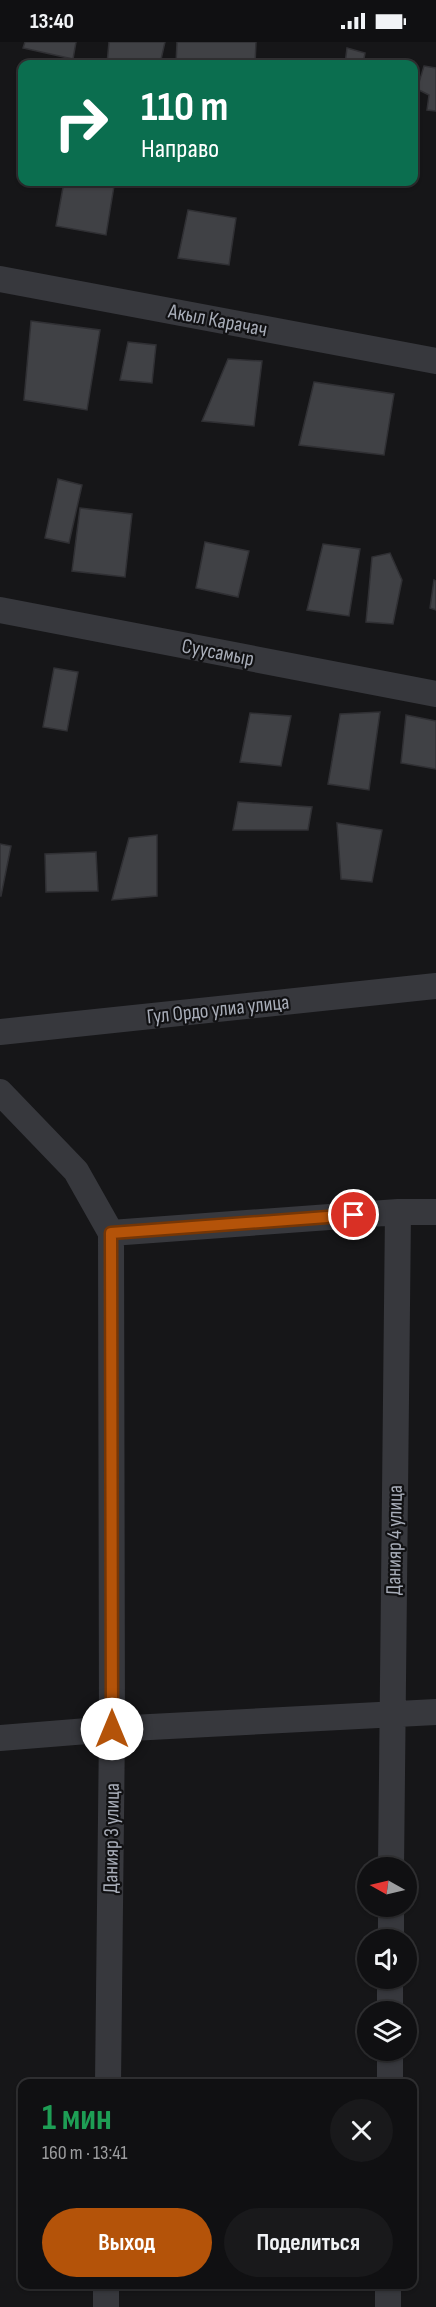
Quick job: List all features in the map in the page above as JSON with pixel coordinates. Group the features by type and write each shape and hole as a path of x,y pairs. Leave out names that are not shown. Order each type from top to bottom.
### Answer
{"street":[{"name":"Акыл Карачач","path":"0,279 436,361"},
{"name":"Суусамыр","path":"0,609 436,694"},
{"name":"Гул Ордо улиа улица","path":"0,1032 436,986"},
{"name":"Данияр 3 улица","path":"0,1092 76,1171 111,1233 112,1729 108,2079"},
{"path":"111,1233 398,1212 436,1212"},
{"name":"Данияр 4 улица","path":"391,1857 398,1212"},
{"path":"0,1738 112,1729 436,1712"},
{"path":"390,2061 390,2079"},
{"path":"106,2289 106,2307"},
{"path":"388,2289 388,2307"}],"building":[{"path":"25,42 76,42 73,59 23,48"},
{"path":"109,42 165,42 161,60 107,60"},
{"path":"177,42 256,42 255,60 176,60"},
{"path":"347,48 365,53 364,60 346,60"},
{"path":"424,66 436,68 436,111 427,110 429,95 418,90"},
{"path":"63,186 114,186 106,235 56,226"},
{"path":"188,210 236,218 229,265 178,258"},
{"path":"31,321 100,330 87,410 24,400"},
{"path":"128,342 156,345 152,383 120,380"},
{"path":"228,359 262,361 254,426 202,421"},
{"path":"314,382 394,394 384,455 299,445"},
{"path":"58,479 82,485 69,543 45,538"},
{"path":"80,508 132,514 125,577 72,571"},
{"path":"205,542 249,551 238,597 196,588"},
{"path":"323,544 360,549 349,616 307,610"},
{"path":"390,553 402,580 393,624 366,622 372,557"},
{"path":"434,580 436,581 436,610 430,608"},
{"path":"54,668 78,672 67,731 43,727"},
{"path":"380,712 369,790 328,784 340,714"},
{"path":"250,713 291,716 281,766 240,762"},
{"path":"406,715 436,721 436,769 401,763"},
{"path":"238,802 312,807 308,830 233,830"},
{"path":"337,823 382,830 372,882 341,879"},
{"path":"157,835 157,896 112,900 129,838"},
{"path":"0,844 11,846 1,896 0,896"},
{"path":"96,852 98,891 46,892 45,854"}],"route":[{"path":"112,1729 111,1233 354,1215"}]}
